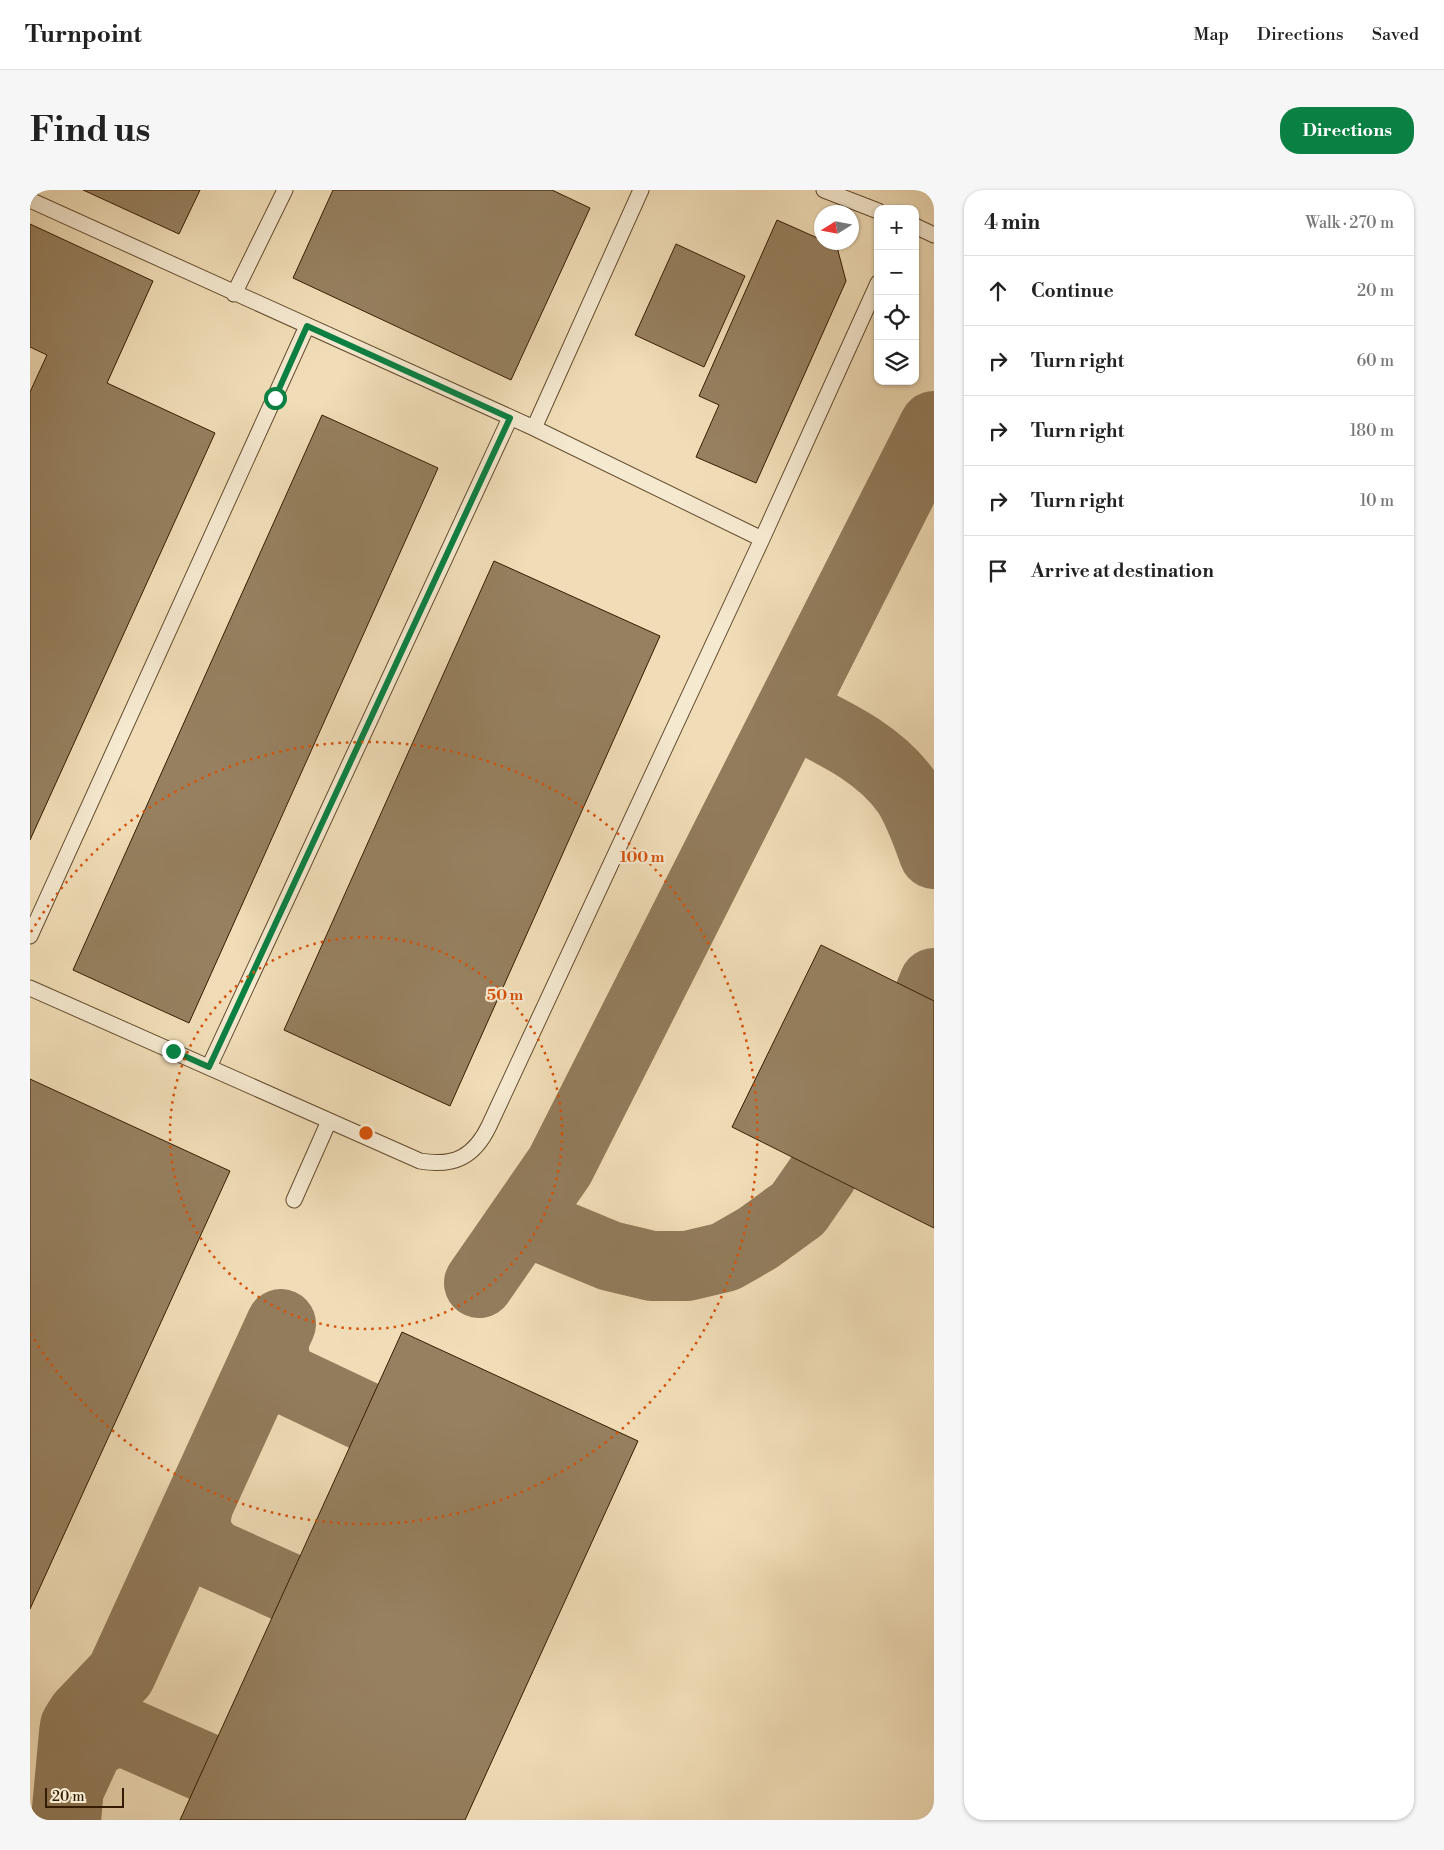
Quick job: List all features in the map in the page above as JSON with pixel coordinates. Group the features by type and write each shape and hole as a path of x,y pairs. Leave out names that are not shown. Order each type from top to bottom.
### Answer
{"lane":[{"path":"234,294 285,190"},
{"path":"534,428 641,190"},
{"path":"826,190 874,209"},
{"path":"30,200 234,294 534,428 762,539"},
{"path":"919,228 934,234"},
{"path":"30,988 420,1161 437,1164 450,1163 473,1150 483,1138 762,539 874,292"},
{"path":"30,936 307,326"},
{"path":"209,1067 510,418"},
{"path":"294,1200 329,1121"}],"building":[{"path":"83,190 200,190 179,234"},
{"path":"333,190 552,190 590,208 511,380 293,278"},
{"path":"777,220 814,236 814,250 838,250 846,281 756,483 696,457 719,405 699,396"},
{"path":"30,224 153,281 107,383 215,433 30,840 30,392 47,355 30,347"},
{"path":"676,244 745,276 704,367 635,335"},
{"path":"322,415 438,468 189,1023 73,970"},
{"path":"494,561 660,636 450,1106 284,1030"},
{"path":"821,945 934,1001 934,1228 732,1127"},
{"path":"30,1079 230,1171 30,1609"},
{"path":"402,1332 638,1441 465,1820 180,1820"}],"taxiway":[{"path":"479,1283 560,1166 934,426"},
{"path":"790,711 854,745 884,767 908,794 926,831 934,854"},
{"path":"928,998 934,983"},
{"path":"523,1220 610,1256 652,1266 687,1266 725,1257 758,1238 798,1209 823,1173"},
{"path":"66,1820 75,1726 82,1715 121,1674 281,1324"},
{"path":"275,1339 274,1351 276,1361 280,1371 288,1380 364,1416"},
{"path":"198,1508 196,1515 198,1534 209,1550 215,1555 286,1587"},
{"path":"70,1787 88,1748 102,1737 115,1733 129,1734 204,1767"}],"route":[{"path":"173,1051 209,1067 510,418 307,326 275,398"}]}
